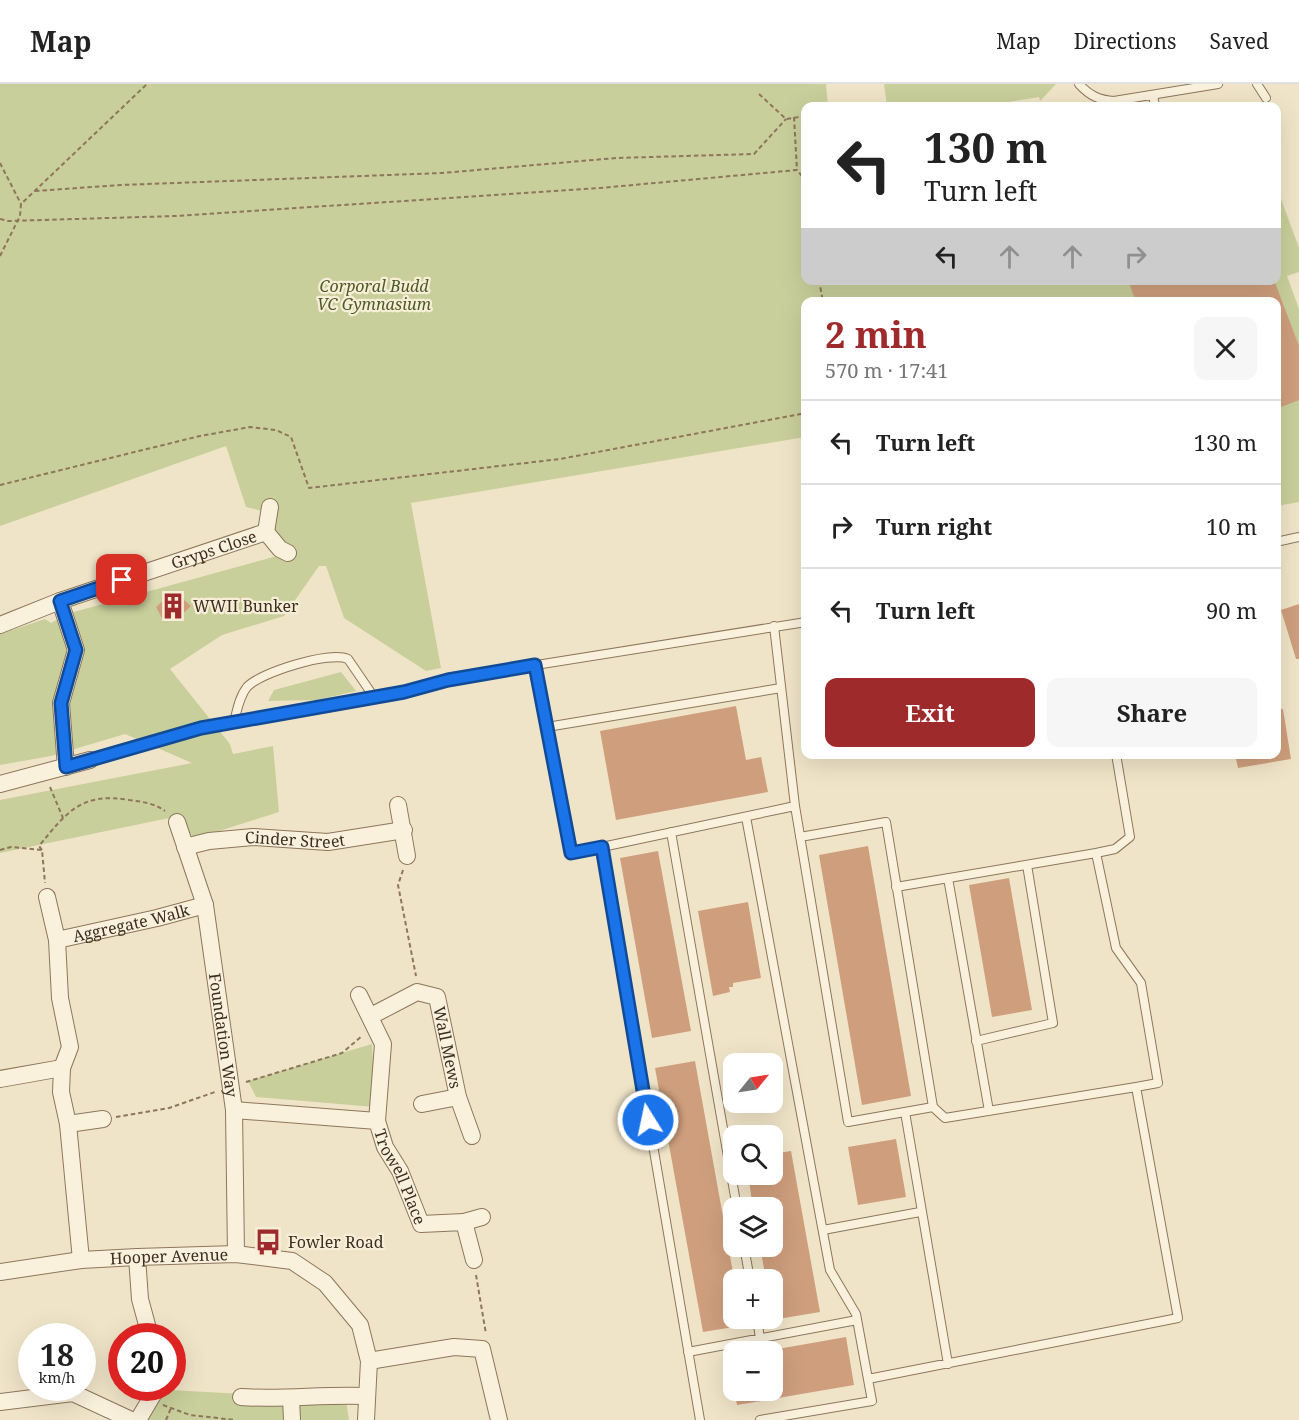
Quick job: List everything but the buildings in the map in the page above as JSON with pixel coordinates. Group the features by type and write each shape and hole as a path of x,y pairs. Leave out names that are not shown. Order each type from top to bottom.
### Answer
{"street":[{"name":"Gryps Close","path":"270,507 266,532 280,549 288,553"},
{"name":"Gryps Close","path":"0,625 60,601 266,532"},
{"path":"60,601 76,650 61,703 66,767"},
{"path":"0,784 90,760"},
{"path":"398,806 407,856"},
{"name":"Foundation Way","path":"177,822 205,905 234,1110 236,1254"},
{"name":"Cinder Street","path":"185,847 209,841 253,837 328,842 404,830"},
{"path":"47,897 57,940 60,998 70,1047 62,1068 61,1092 68,1124 81,1260"},
{"name":"Aggregate Walk","path":"57,940 205,905"},
{"name":"Wall Mews","path":"371,1016 417,992 437,997 458,1097 422,1104"},
{"path":"359,995 383,1044 377,1121"},
{"path":"0,1079 62,1068"},
{"path":"458,1097 472,1136"},
{"name":"Trowell Place","path":"234,1110 377,1121 385,1147 400,1171 421,1224 464,1222 482,1217"},
{"path":"68,1124 103,1119"},
{"path":"464,1222 474,1260"},
{"name":"Hooper Avenue","path":"0,1272 81,1260 137,1257 236,1254 292,1261 325,1283 360,1325 369,1361 366,1420"},
{"path":"137,1257 140,1299 146,1323"},
{"path":"369,1361 454,1347 482,1349 499,1420"},
{"path":"0,1402 73,1393 131,1420"},
{"path":"242,1397 291,1398 325,1394 367,1396"},
{"path":"291,1398 292,1420"},
{"path":"138,1420 149,1401"}],"lane":[{"path":"1079,84 1088,94 1101,100 1114,101 1218,84"},
{"path":"1257,84 1266,98"},
{"path":"1153,95 1154,102"},
{"path":"1281,542 1298,540"},
{"path":"90,760 201,728 374,697 448,680 801,623"},
{"path":"774,626 795,806 848,1122 933,1107"},
{"path":"234,722 242,696 259,677 285,667 342,656 348,659 374,697"},
{"path":"535,665 571,853 795,806"},
{"path":"547,728 781,688"},
{"path":"896,887 1115,849 1130,837 1117,759"},
{"path":"746,817 830,1270 857,1320 872,1401 760,1420"},
{"path":"800,837 886,822 933,1107 945,1119 1158,1083 1140,983 1116,948 1096,853"},
{"path":"671,832 735,1197"},
{"path":"602,847 700,1420"},
{"path":"976,1041 1053,1023 1027,865"},
{"path":"948,878 988,1111"},
{"path":"868,1379 1178,1318 1136,1087"},
{"path":"905,1112 920,1212 948,1364"},
{"path":"823,1230 920,1212"},
{"path":"688,1352 857,1320"},
{"path":"759,1329 760,1339"}],"path":[{"path":"21,204 147,84"},
{"path":"759,94 786,118"},
{"path":"35,192 121,185 442,172 616,158 754,154 786,118 801,116"},
{"path":"794,117 796,170 801,175"},
{"path":"0,163 21,204 19,219 0,256"},
{"path":"0,219 8,221 19,219 108,220 176,216 600,188 796,170"},
{"path":"0,485 200,436 250,427 276,430 291,437 309,488 560,459 801,414"},
{"path":"45,773 63,818"},
{"path":"47,897 42,850 39,846 71,810 100,796 156,804 166,812 171,823 177,822"},
{"path":"0,850 11,847 42,850"},
{"path":"407,856 398,885 417,992"},
{"path":"474,1260 487,1332 482,1349"},
{"path":"161,1401 164,1406 190,1415 235,1420"},
{"path":"166,1420 171,1408"}],"green space":[{"name":"Corporal Budd VC Gymnasium","path":"0,84 826,84 828,102 801,102 801,285 1281,285 1281,199 1299,248 1299,272 1287,276 1299,309 1299,502 1281,505 1281,297 801,297 801,438 411,503 441,668 426,671 344,618 326,566 319,566 284,616 222,635 170,669 230,744 233,754 273,746 279,812 194,839 179,816 0,853 0,800 192,763 125,734 51,756 0,765 0,634 45,619 51,623 70,613 288,553 273,542 271,513 246,507 226,446 0,526"},
{"path":"884,84 1056,84 1040,101 1039,97 1008,102 886,102"},
{"path":"341,672 356,691 317,700 268,701 274,690"},
{"path":"372,1044 375,1107 256,1097 248,1081"},
{"path":"186,1391 346,1400 349,1420 146,1420 159,1401 186,1401"}],"place":[{"name":"WWII Bunker","path":"173,606"},
{"name":"Fowler Road","path":"268,1242"}],"route":[{"path":"122,580 60,601 76,650 61,703 61,730 65,746 66,767 201,728 404,692 448,680 535,665 571,853 602,847 648,1120"}]}
